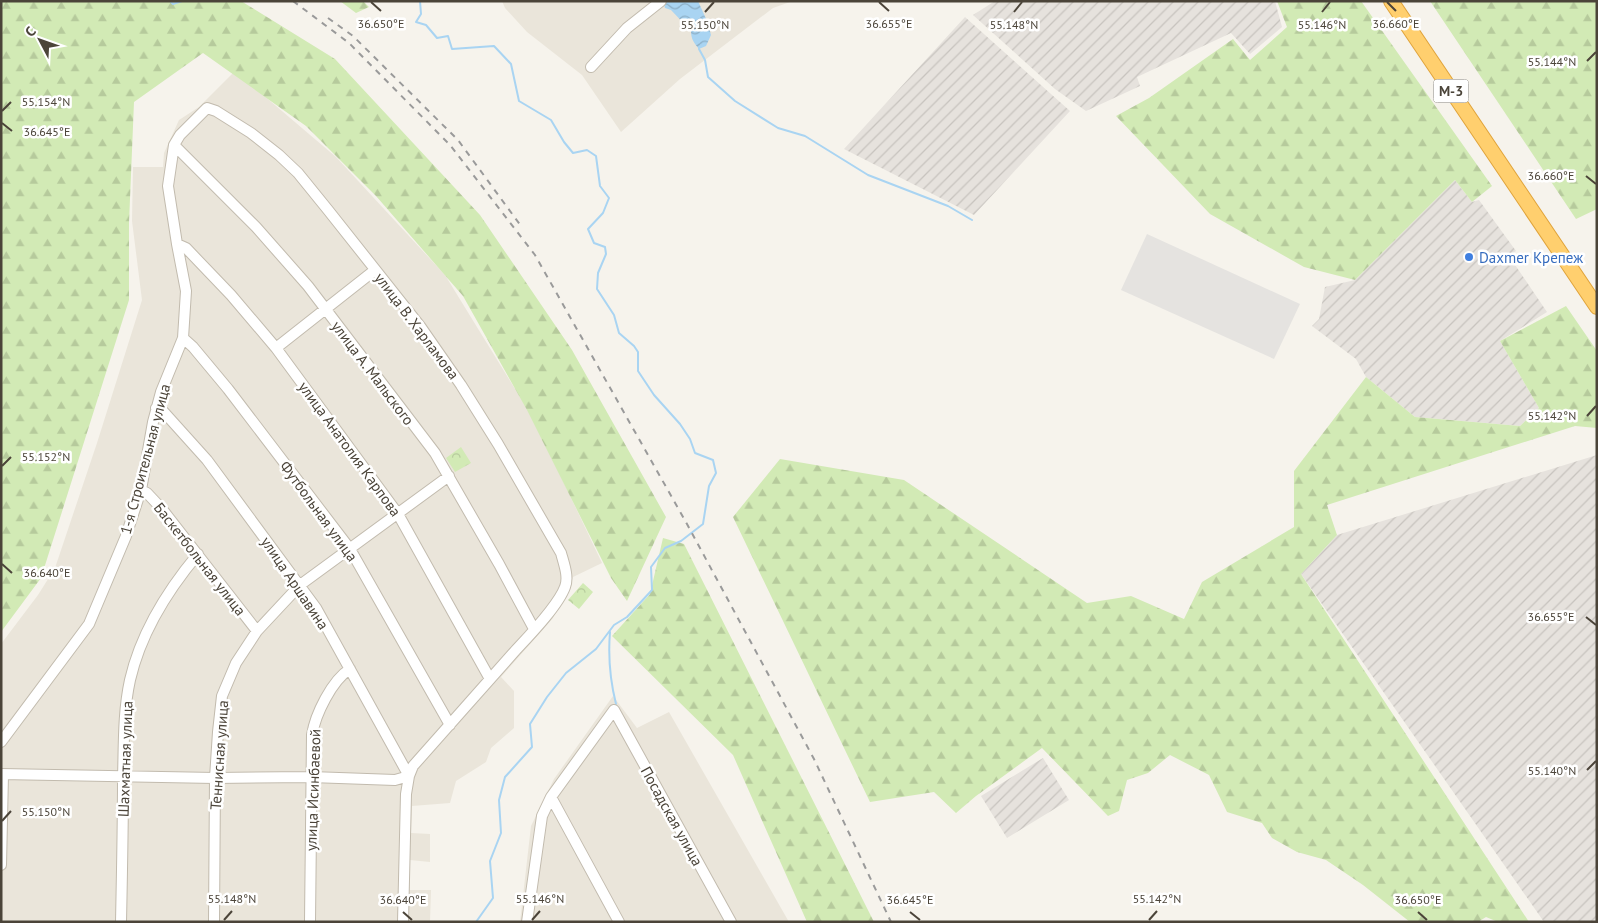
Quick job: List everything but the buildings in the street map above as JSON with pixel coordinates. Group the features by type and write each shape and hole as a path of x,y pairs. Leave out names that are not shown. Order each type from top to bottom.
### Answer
{"highway":[{"name":"М-3","path":"1391,1 1597,307"}],"street":[{"path":"591,67 627,28 661,1"},
{"name":"улица В. Харламова","path":"174,145 180,134 207,108 216,111 251,133 298,173 420,326 462,385 561,554 566,574 565,586 558,599 534,629 413,766 408,776"},
{"name":"1-я Строительная улица","path":"1,742 89,624 126,536 141,490 160,392 183,338 186,292 168,186 174,145"},
{"name":"улица А. Мальского","path":"174,145 256,226 308,286 435,453 534,629"},
{"name":"улица Анатолия Карпова","path":"177,244 186,248 193,255 231,295 276,348 398,514 490,679"},
{"path":"276,348 375,270"},
{"name":"Футбольная улица","path":"183,338 193,347 228,389 350,549 450,725"},
{"name":"улица Аршавина","path":"156,408 162,410 207,460 316,608 408,776"},
{"name":"Теннисная улица","path":"214,922 218,732 222,696 236,663 257,631 300,585 449,476"},
{"name":"Баскетбольная улица","path":"141,490 162,509 257,631"},
{"name":"Шахматная улица","path":"121,922 124,724 130,679 142,641 160,604 198,554"},
{"name":"улица Исинбаевой","path":"310,922 312,735 316,718 336,683 344,673 350,670"},
{"name":"Посадская улица","path":"551,797 614,710 730,922"},
{"path":"1,865 2,775 216,778 311,777 395,780 408,776 406,794 404,922"},
{"path":"527,922 542,816 551,797"},
{"path":"551,797 619,922"}],"shaded area":[{"path":"502,1 793,1 773,8 680,79 621,132 582,75 527,32 505,8"},
{"path":"995,1 1275,1 1282,27 1250,54 1231,33 1137,77 1140,86 1086,111 1055,89 973,15"},
{"path":"965,17 1070,111 974,215 844,149"},
{"path":"235,71 336,157 445,275 533,418 602,563 573,577 553,618 501,677 514,691 514,728 491,748 486,762 456,781 450,803 412,806 411,833 430,834 430,862 410,860 410,890 431,890 430,922 1,922 1,644 38,595 55,568 142,300 132,221 133,167 163,167 164,153 179,120 199,107"},
{"path":"1455,180 1472,202 1479,200 1516,251 1509,256 1547,312 1500,341 1539,408 1520,426 1415,417 1366,377 1356,359 1312,326 1319,319 1325,287 1355,280"},
{"path":"1147,234 1300,304 1274,359 1121,290"},
{"path":"1597,455 1597,922 1544,922 1301,574 1337,535"},
{"path":"613,696 637,728 669,712 789,922 520,922 531,826 554,779"},
{"path":"1043,758 1069,800 1007,838 981,796"}],"green space":[{"path":"1,1 241,1 335,59 480,215 572,350 666,517 627,601 611,578 527,410 463,296 376,196 306,126 203,53 134,102 129,223 129,300 41,578 1,632"},
{"path":"340,1 363,1 369,7 356,13"},
{"path":"1277,1 1361,1 1492,186 1472,202 1455,180 1355,280 1304,267 1210,214 1116,116 1149,98 1233,39 1250,60 1287,27"},
{"path":"1430,1 1597,1 1597,209 1576,219"},
{"path":"1566,306 1597,351 1597,428 1575,426 1327,505 1337,535 1301,574 1529,922 1498,922 1486,917 1478,922 1410,922 1363,885 1326,860 1297,852 1272,838 1262,823 1227,812 1209,775 1170,755 1148,773 1127,780 1119,811 1108,816 1042,748 976,796 956,813 934,792 870,802 733,517 780,459 904,480 1087,603 1131,596 1184,619 1202,582 1294,527 1294,471 1366,377 1415,417 1520,426 1539,408 1500,341"},
{"path":"461,447 471,463 455,472 446,458"},
{"path":"663,538 684,544 874,922 807,922 733,755 612,636 650,594"},
{"path":"583,583 593,592 579,609 568,600"}],"water":[{"path":"667,1 698,1 711,35 706,46 699,49 693,41 691,31 671,10 665,8 664,4"}],"waterway":[{"path":"170,1 173,4 182,1"},
{"path":"420,1 421,14 416,22 426,25 437,38 448,36 452,49 494,46 511,64 519,101 551,120 573,153 587,150 596,156 600,186 609,198 603,213 588,229 594,243 605,247 606,254 598,273 597,289 614,315 619,333 638,352 638,371 654,395 680,424 690,439 695,453 713,460 716,473 709,486 703,524 681,541 665,548 651,567 652,590 627,617 614,625 596,649 566,673 547,697 530,724 532,747 505,777 499,800 501,833 490,861 493,898 476,922"},
{"path":"699,49 705,60 708,77 735,101 778,128 805,136 868,175 948,206 972,220"},
{"path":"610,632 610,668 616,704"}],"railway":[{"path":"293,1 349,43 450,145 535,255 687,524 814,759 891,922"},
{"path":"328,18 353,36 458,140 521,226"}],"place":[{"name":"Daxmer Крепеж","path":"1469,257"}]}
